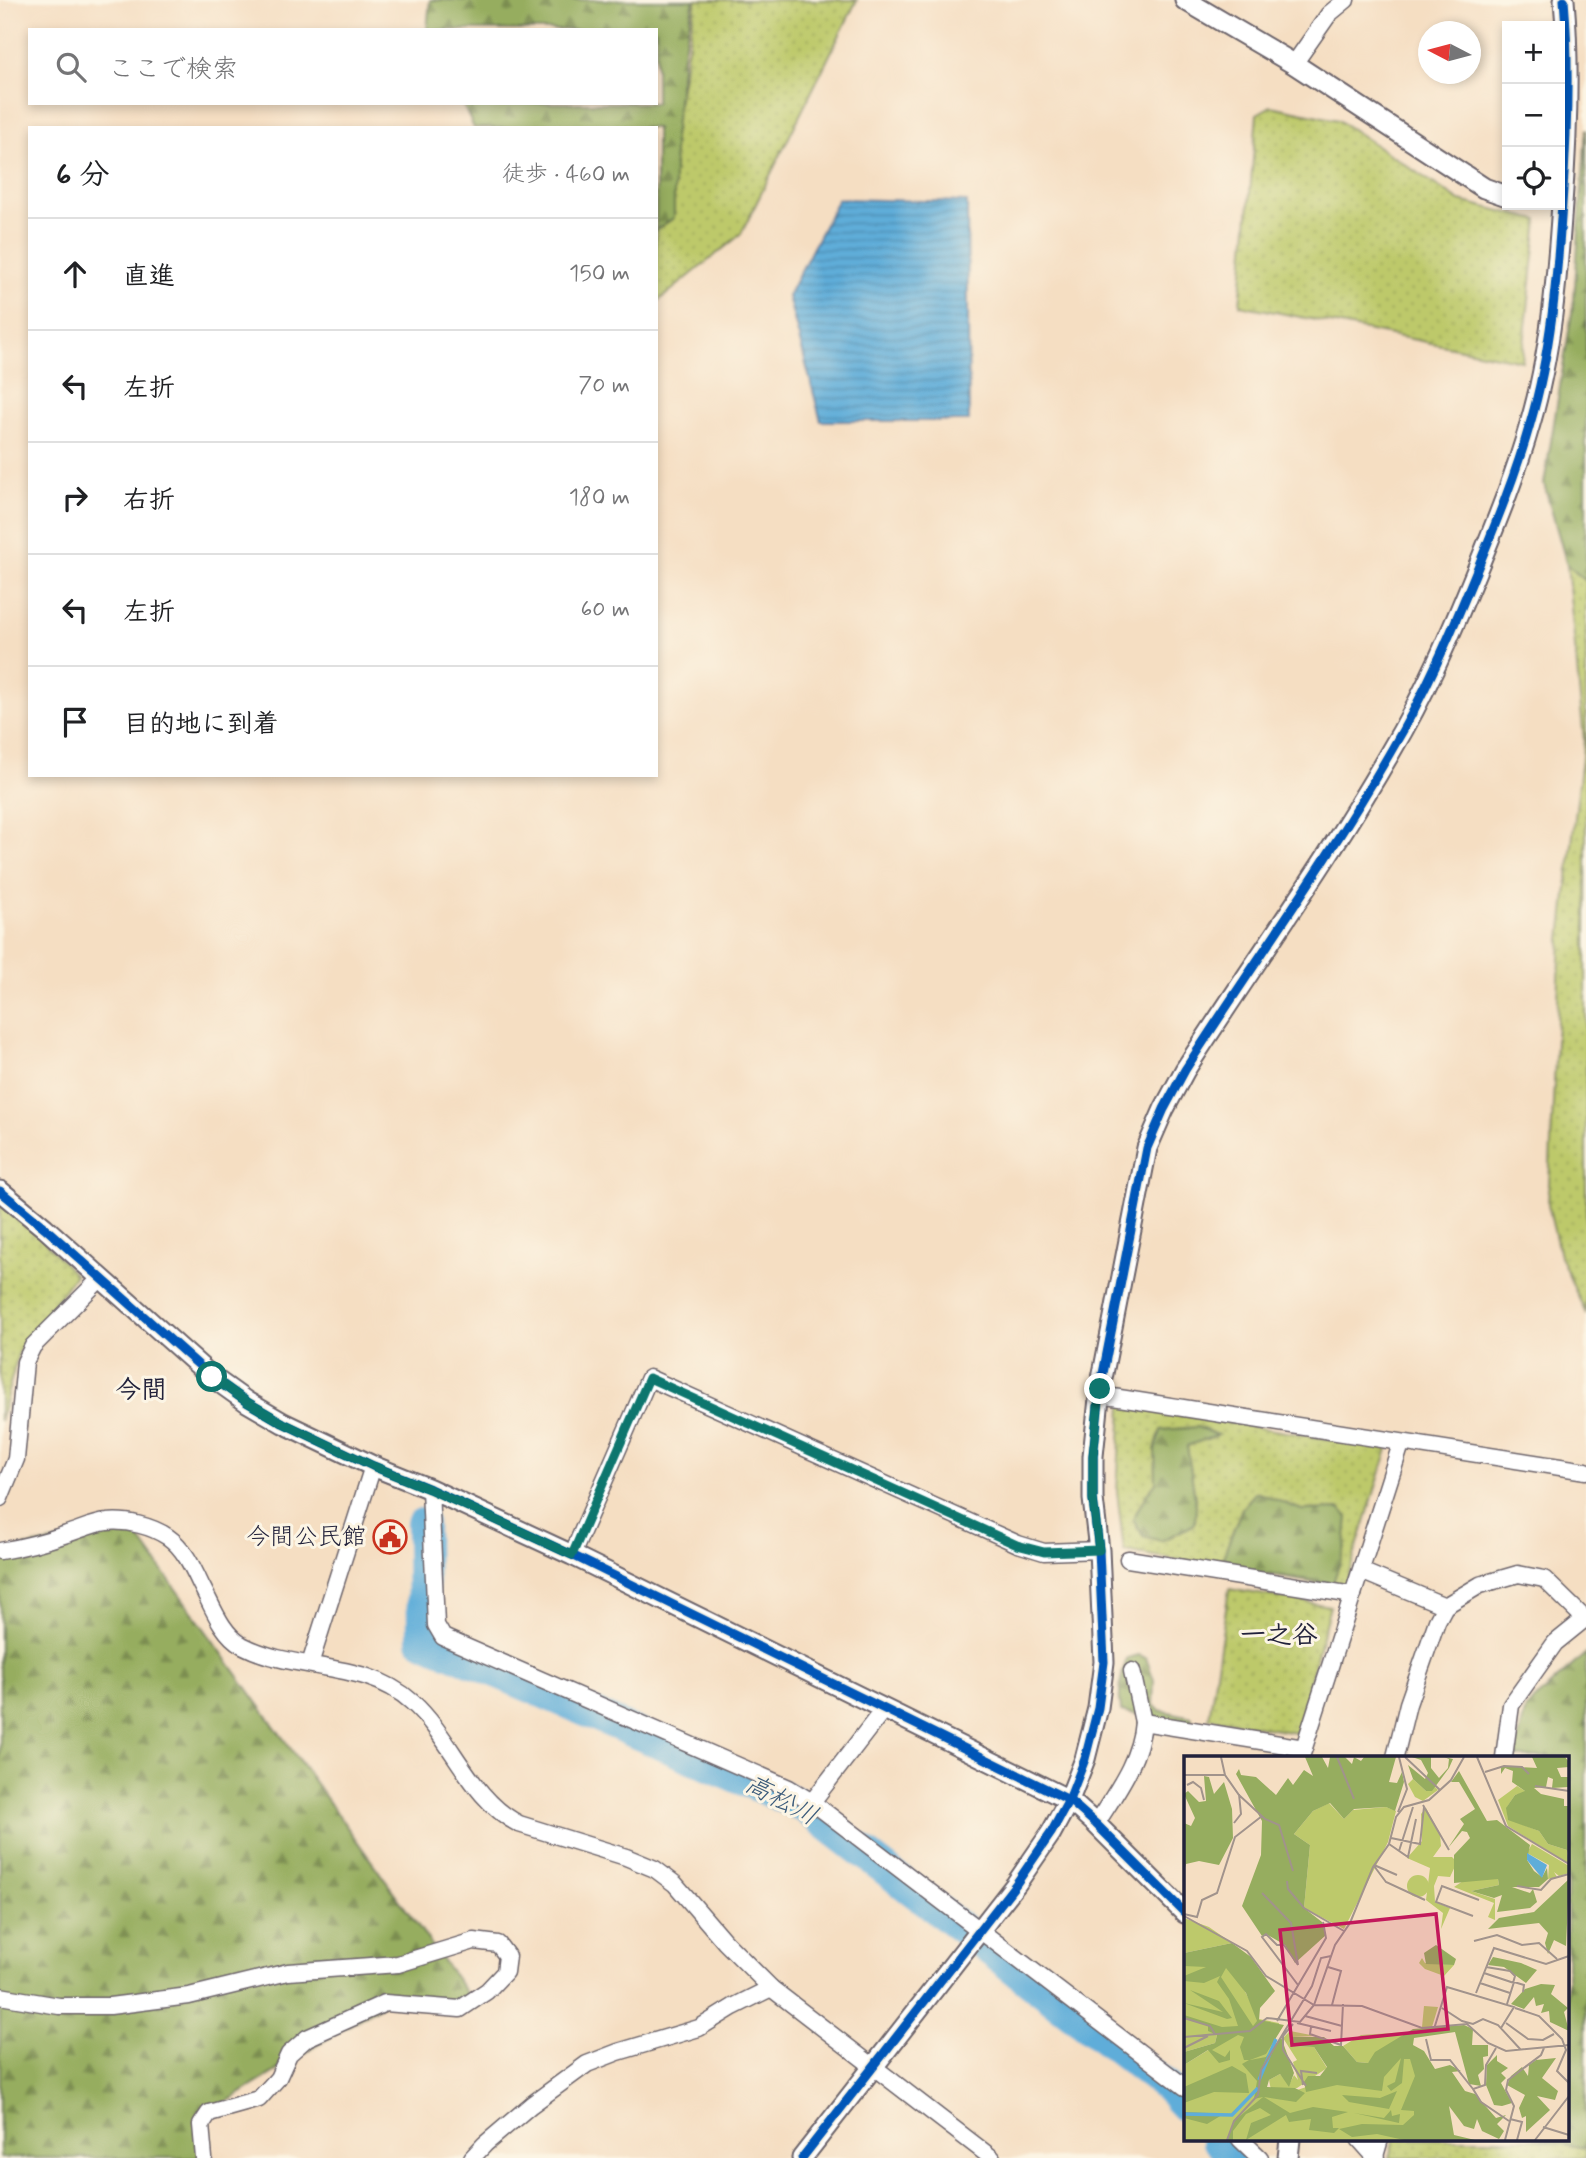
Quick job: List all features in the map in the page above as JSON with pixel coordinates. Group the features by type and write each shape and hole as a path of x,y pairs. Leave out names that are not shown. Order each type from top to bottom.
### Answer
{"street":[{"path":"1185,0 1294,64 1484,188 1502,194"},
{"path":"1294,64 1329,14 1346,0"},
{"path":"1564,0 1567,94 1564,147"},
{"path":"803,2158 1016,1884 1051,1833 1069,1800 1085,1759 1098,1708 1104,1661 1099,1550 1093,1499 1093,1456 1100,1395 1147,1148 1185,1070 1342,832 1424,692 1501,510 1530,424 1544,366 1558,267 1561,210"},
{"path":"0,1191 212,1377 247,1402 283,1423 373,1466 572,1555 1069,1800 1184,1912"},
{"path":"0,1499 16,1459 25,1362 33,1346 101,1278"},
{"path":"572,1555 649,1378 1017,1545 1044,1552 1099,1550"},
{"path":"1100,1395 1586,1471"},
{"path":"1143,1722 1303,1753 1401,1444"},
{"path":"310,1664 373,1466"},
{"path":"429,1489 436,1625 443,1637 789,1788 812,1802 975,1937 1184,2086"},
{"path":"0,1550 28,1547 106,1522 126,1521 169,1537 189,1559 223,1628 239,1644 262,1654 359,1674 410,1699 428,1718 488,1802 505,1817 519,1824 626,1857 654,1869 675,1884 724,1942 771,1988 992,2158"},
{"path":"1128,1559 1353,1595"},
{"path":"1361,1571 1445,1606"},
{"path":"1395,1756 1408,1704 1437,1621 1445,1606 1480,1585 1518,1574 1544,1579 1586,1618 1555,1643 1511,1705 1504,1756"},
{"path":"1096,1824 1129,1771 1142,1740 1143,1722 1132,1671"},
{"path":"812,1802 883,1710"},
{"path":"0,1996 59,2006 110,2006 189,1996 288,1972 398,1964 474,1941 498,1944 508,1956 505,1972 487,1991 460,2009 385,2003 307,2038 289,2054 278,2078 259,2099 209,2113 201,2126 204,2158"},
{"path":"472,2158 531,2105 587,2064 699,2028 771,1988"},
{"path":"1241,2140 1260,2158"},
{"path":"1288,2158 1290,2140"},
{"path":"1360,2140 1376,2157"}],"green space":[{"path":"430,0 694,0 684,49 674,138 674,218 658,229 658,126 473,126 463,105 658,105 658,28 427,28"},
{"path":"696,0 857,0 741,234 658,301 658,218"},
{"path":"1271,106 1338,120 1460,201 1538,220 1522,361 1240,305 1257,114"},
{"path":"1586,129 1586,581 1567,565 1544,484 1574,300"},
{"path":"1567,565 1586,581 1586,1314 1560,1256 1548,1205 1561,939 1584,740"},
{"path":"0,1197 7,1201 75,1275 19,1351 0,1421"},
{"path":"1122,1405 1388,1449 1344,1588 1124,1551 1117,1491"},
{"path":"1197,1427 1218,1435 1187,1446 1196,1505 1195,1524 1161,1541 1143,1536 1133,1519 1156,1482 1155,1450 1161,1430"},
{"path":"1256,1492 1302,1510 1339,1509 1348,1517 1345,1547 1333,1583 1244,1571 1223,1557 1242,1508"},
{"path":"132,1528 472,2001 385,2003 209,2113 208,2158 0,2158 0,1555 18,1548"},
{"path":"1229,1589 1330,1606 1296,1733 1209,1718"},
{"path":"1586,1653 1586,2148 1542,2140 1568,2140 1568,1756 1514,1756 1526,1708"},
{"path":"1139,1655 1146,1658 1154,1680 1153,1704 1159,1710 1192,1717 1191,1726 1121,1711 1121,1678 1127,1658"},
{"path":"1394,2140 1542,2140 1586,2148 1586,2158 1389,2158"}],"water":[{"path":"838,199 967,202 969,421 821,421 788,296"}],"waterway":[{"name":"高松川","path":"422,1524 423,1640 803,1806 1165,2085 1184,2105"},
{"name":"高松川","path":"1218,2140 1235,2158"}],"cycle path":[{"path":"802,2158 1016,1884 1051,1833 1069,1800 1085,1759 1098,1708 1104,1662 1099,1550 1093,1499 1093,1456 1100,1389 1147,1148 1185,1070 1342,832 1403,729 1447,640 1512,480 1537,397 1548,343 1555,287 1566,128 1567,51 1564,0"},
{"path":"0,1191 212,1377 247,1402 283,1423 373,1466 430,1489 572,1555 1069,1800 1184,1912"}],"place":[{"name":"今間公民館","path":"390,1537"}],"district":[{"name":"今間","path":"141,1391"},
{"name":"一之谷","path":"1279,1636"}],"route":[{"path":"212,1377 283,1423 572,1555 649,1378 1017,1545 1044,1552 1099,1550 1093,1499 1093,1456 1100,1389"}]}
